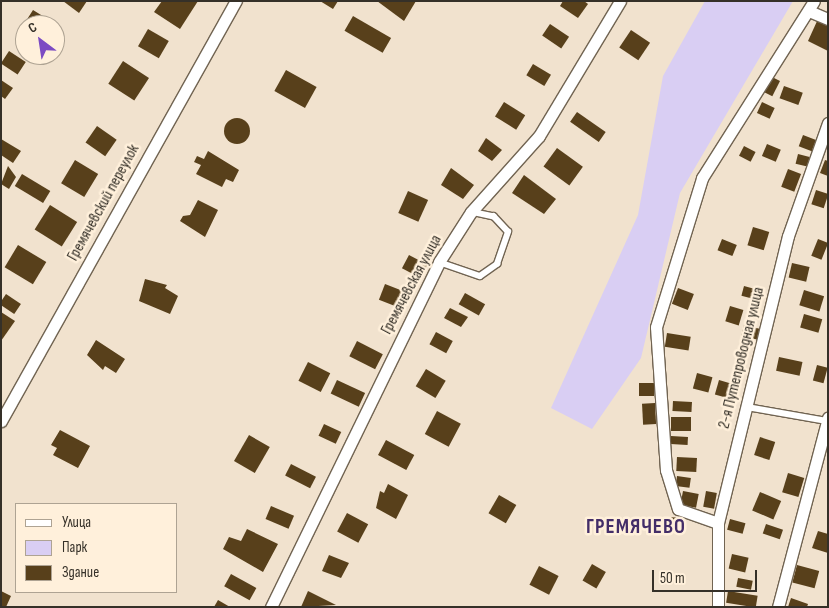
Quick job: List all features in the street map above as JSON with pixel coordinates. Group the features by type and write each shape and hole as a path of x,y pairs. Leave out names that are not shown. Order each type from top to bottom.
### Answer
{"street":[{"name":"Гремячевский переулок","path":"1,421 236,1"},
{"name":"Гремячевская улица","path":"270,607 439,262 471,212 539,136 620,1"},
{"path":"718,523 678,509 666,470 656,326 702,178 811,6 828,19"},
{"name":"2-я Путепроводная улица","path":"718,607 718,523 788,236 828,123"},
{"path":"778,607 827,420"}],"lane":[{"path":"439,262 480,276 497,264 508,232 494,217 471,212"},
{"path":"747,407 827,420"}],"green space":[{"path":"705,1 793,1 680,193 641,358 592,429 551,408 638,215 663,76"}],"building":[{"path":"63,1 87,1 79,13"},
{"path":"162,1 198,1 180,29 154,12"},
{"path":"320,1 338,1 333,9"},
{"path":"377,1 416,1 404,21"},
{"path":"563,1 584,1 588,4 578,18 560,6"},
{"path":"33,10 41,15 30,15"},
{"path":"353,16 391,38 383,53 344,31"},
{"path":"818,19 828,24 828,51 808,41"},
{"path":"550,24 569,37 561,48 542,36"},
{"path":"148,29 169,41 159,58 138,46"},
{"path":"631,30 650,43 638,60 619,47"},
{"path":"9,51 15,55 15,65 24,65 18,74 1,63"},
{"path":"123,61 149,78 134,101 108,84"},
{"path":"533,64 551,75 544,86 526,75"},
{"path":"286,70 317,87 305,108 274,91"},
{"path":"772,77 780,81 772,96 764,92"},
{"path":"1,80 13,88 5,99 1,96"},
{"path":"784,86 803,93 798,105 780,98"},
{"path":"504,102 525,115 516,130 495,116"},
{"path":"762,102 775,108 770,119 757,113"},
{"path":"577,112 606,132 599,142 570,122"},
{"path":"237,118 246,122 250,131 246,140 237,144 228,140 224,131 228,122"},
{"path":"97,126 117,140 105,156 86,142"},
{"path":"803,135 816,140 812,151 799,146"},
{"path":"486,138 502,150 492,161 478,151"},
{"path":"1,139 21,151 13,163 1,155"},
{"path":"767,144 781,150 776,162 762,156"},
{"path":"744,146 756,152 751,162 739,156"},
{"path":"557,148 583,167 569,185 543,167"},
{"path":"208,151 239,170 233,182 226,179 222,187 196,174 201,165 194,162 197,156 204,159"},
{"path":"798,154 810,157 807,167 796,164"},
{"path":"75,160 98,174 84,197 61,183"},
{"path":"825,160 828,161 828,176 820,173"},
{"path":"8,166 16,177 9,189 1,184"},
{"path":"451,168 474,185 463,199 441,185"},
{"path":"788,169 801,174 794,192 781,187"},
{"path":"22,174 50,191 43,203 15,186"},
{"path":"524,175 556,199 544,214 512,193"},
{"path":"816,190 828,194 824,208 811,204"},
{"path":"408,191 428,200 418,222 398,213"},
{"path":"198,200 218,210 205,237 180,221 183,216 190,215"},
{"path":"50,205 77,222 62,247 35,230"},
{"path":"753,227 769,232 764,250 747,245"},
{"path":"722,239 737,245 732,256 718,250"},
{"path":"818,239 828,243 821,260 811,256"},
{"path":"18,245 46,262 33,284 5,267"},
{"path":"409,255 428,265 420,278 402,268"},
{"path":"792,263 810,267 806,282 789,278"},
{"path":"145,279 167,285 165,288 178,296 170,314 139,301"},
{"path":"385,284 406,292 399,308 379,300"},
{"path":"744,286 759,290 757,300 741,296"},
{"path":"678,288 694,294 688,310 672,304"},
{"path":"804,290 824,296 819,311 799,305"},
{"path":"465,293 485,304 479,316 459,304"},
{"path":"6,294 21,304 14,314 1,305 1,301"},
{"path":"730,306 743,310 739,325 725,321"},
{"path":"450,308 468,317 461,327 444,318"},
{"path":"1,312 15,321 1,341"},
{"path":"804,314 822,319 818,333 800,327"},
{"path":"744,325 760,329 757,340 741,336"},
{"path":"436,332 453,341 446,353 429,344"},
{"path":"667,333 691,337 689,351 665,347"},
{"path":"96,340 125,359 116,373 105,366 103,370 87,355"},
{"path":"357,341 383,354 375,369 349,356"},
{"path":"779,357 802,362 800,376 776,371"},
{"path":"308,362 330,373 321,392 298,381"},
{"path":"817,365 828,368 823,383 813,380"},
{"path":"426,369 446,381 435,398 416,386"},
{"path":"697,373 712,377 708,393 693,388"},
{"path":"337,380 365,393 359,407 331,394"},
{"path":"719,380 733,384 729,399 715,394"},
{"path":"639,383 654,383 654,396 639,396"},
{"path":"673,401 692,402 691,412 672,411"},
{"path":"655,403 656,424 643,425 642,404"},
{"path":"437,411 461,424 449,447 425,434"},
{"path":"671,417 691,417 691,431 671,431"},
{"path":"324,424 341,432 336,444 319,436"},
{"path":"60,430 90,446 78,468 53,455 57,448 51,445"},
{"path":"249,435 270,447 255,473 234,461"},
{"path":"671,436 688,437 688,445 671,444"},
{"path":"760,437 775,442 769,460 754,455"},
{"path":"386,440 414,455 406,470 378,455"},
{"path":"677,457 697,458 696,472 676,471"},
{"path":"291,464 316,477 310,488 285,476"},
{"path":"788,473 804,478 798,497 782,492"},
{"path":"677,476 691,478 689,488 676,486"},
{"path":"388,484 408,495 396,519 376,508 380,491 384,493"},
{"path":"683,491 699,494 696,508 680,505"},
{"path":"706,491 717,493 714,509 703,507"},
{"path":"760,492 781,501 773,519 752,510"},
{"path":"499,495 516,505 506,523 488,513"},
{"path":"271,506 294,516 289,529 266,519"},
{"path":"347,513 368,524 358,543 337,532"},
{"path":"667,517 684,518 683,531 666,530"},
{"path":"730,519 745,523 743,534 727,530"},
{"path":"766,524 783,530 780,539 763,533"},
{"path":"247,529 278,544 263,572 223,549 229,537 241,541"},
{"path":"818,531 828,534 828,553 812,548"},
{"path":"732,554 749,558 745,572 729,569"},
{"path":"329,555 349,563 341,578 322,571"},
{"path":"592,564 606,572 596,588 582,580"},
{"path":"797,565 819,571 815,588 792,582"},
{"path":"539,566 559,576 549,595 529,585"},
{"path":"231,574 256,588 250,600 224,586"},
{"path":"738,578 753,581 751,590 736,587"},
{"path":"1,591 11,596 6,607 1,607"},
{"path":"308,591 336,605 301,607"},
{"path":"728,591 758,596 756,607 726,603"},
{"path":"791,598 808,604 807,607 788,607"},
{"path":"218,600 230,607 214,607"}],"district":[{"name":"ГРЕМЯЧЕВО","path":"636,527"}]}
